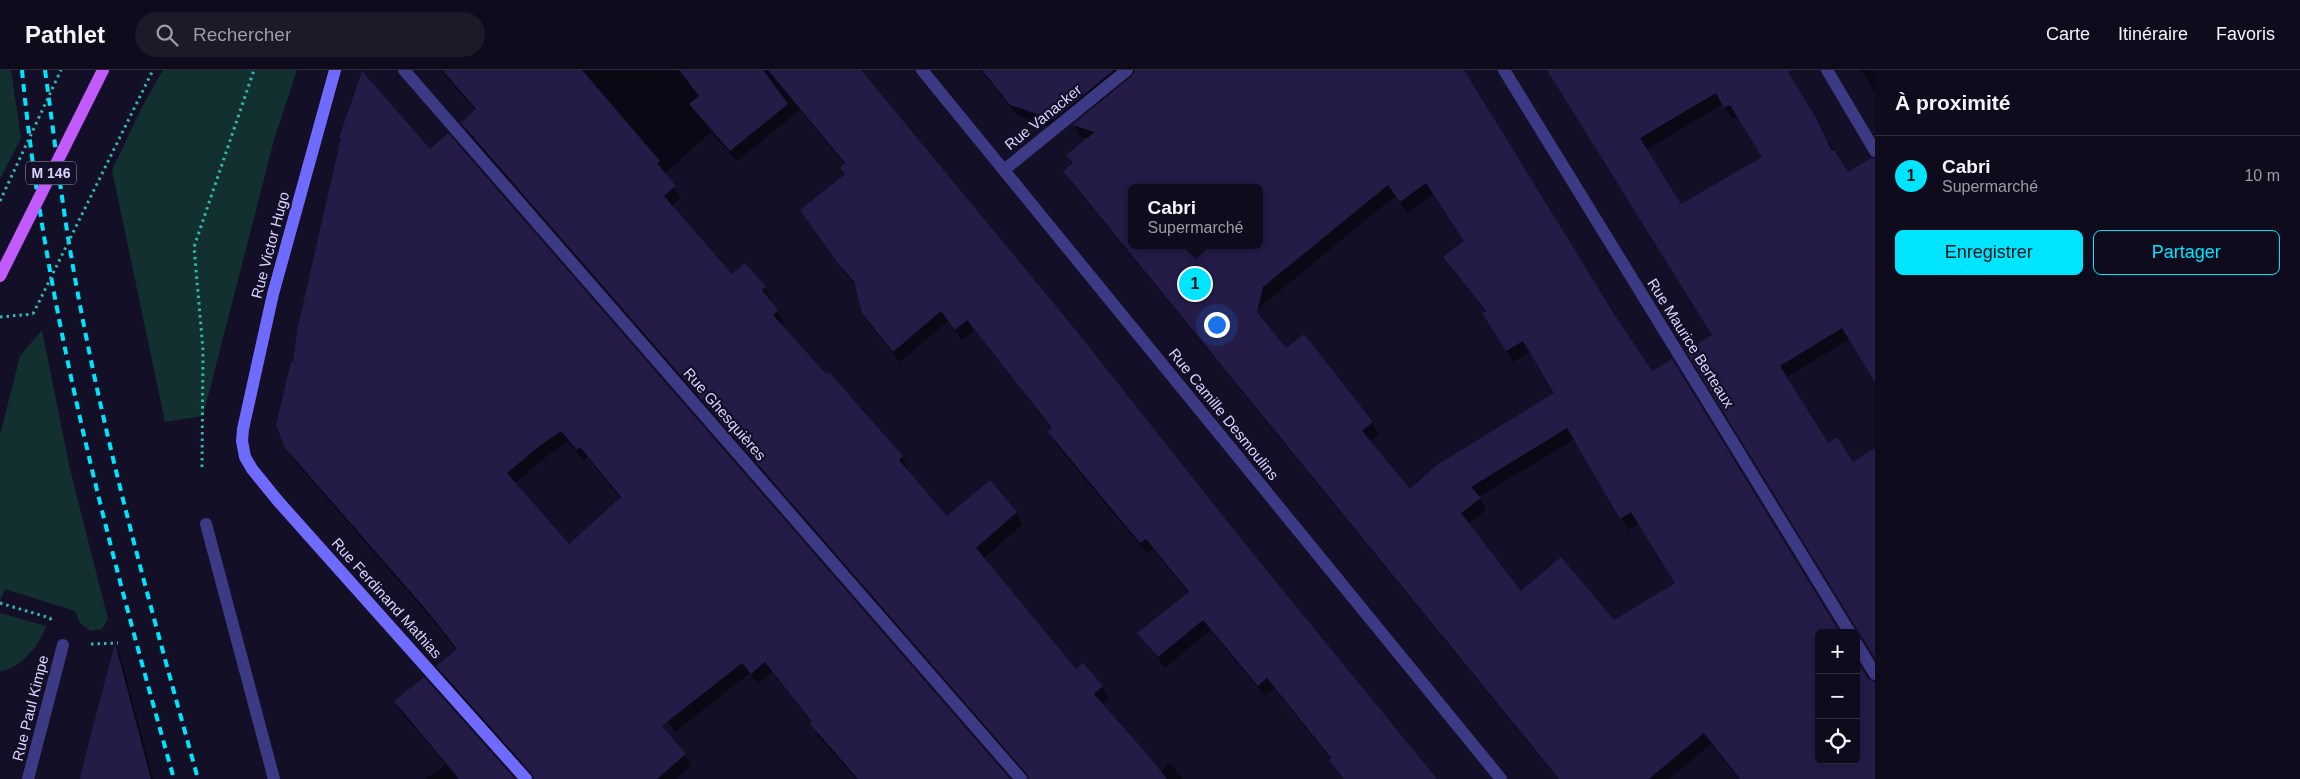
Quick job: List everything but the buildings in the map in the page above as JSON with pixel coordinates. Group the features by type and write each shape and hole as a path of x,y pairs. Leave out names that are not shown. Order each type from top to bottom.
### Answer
{"main road":[{"name":"M 146","path":"0,276 103,70"}],"street":[{"name":"Rue Victor Hugo","path":"243,429 273,294 335,70"},
{"name":"Rue Ghesquières","path":"404,70 1021,779"},
{"name":"Rue Camille Desmoulins","path":"922,70 1500,779"},
{"name":"Rue Vanacker","path":"1004,170 1127,70"},
{"name":"Rue Maurice Berteaux","path":"1504,70 1848,629"},
{"path":"1827,70 1875,151"},
{"name":"Rue Ferdinand Mathias","path":"243,429 242,441 245,457 266,488 526,779"},
{"path":"206,524 274,779"},
{"name":"Rue Paul Kimpe","path":"28,779 63,645"},
{"path":"1860,650 1875,674"}],"path":[{"path":"0,200 61,70"},
{"path":"0,317 33,314 153,70"},
{"path":"202,467 203,350 194,247 254,70"},
{"path":"0,603 50,618 63,645"},
{"path":"104,644 118,643"}],"green space":[{"path":"0,70 11,70 21,138 0,179"},
{"path":"163,70 297,70 274,140 203,416 165,422 112,170 142,107"},
{"path":"42,330 70,469 108,619 102,629 90,631 80,623 75,611 5,589 0,601 0,435 20,356"},
{"path":"0,613 46,626 34,648 22,661 7,670 0,671"}],"railway":[{"path":"22,70 32,160 46,250 82,428 126,604 174,779"},
{"path":"45,70 68,237 98,392 129,521 198,779"}],"place":[{"name":"Cabri","path":"1195,284"}]}
